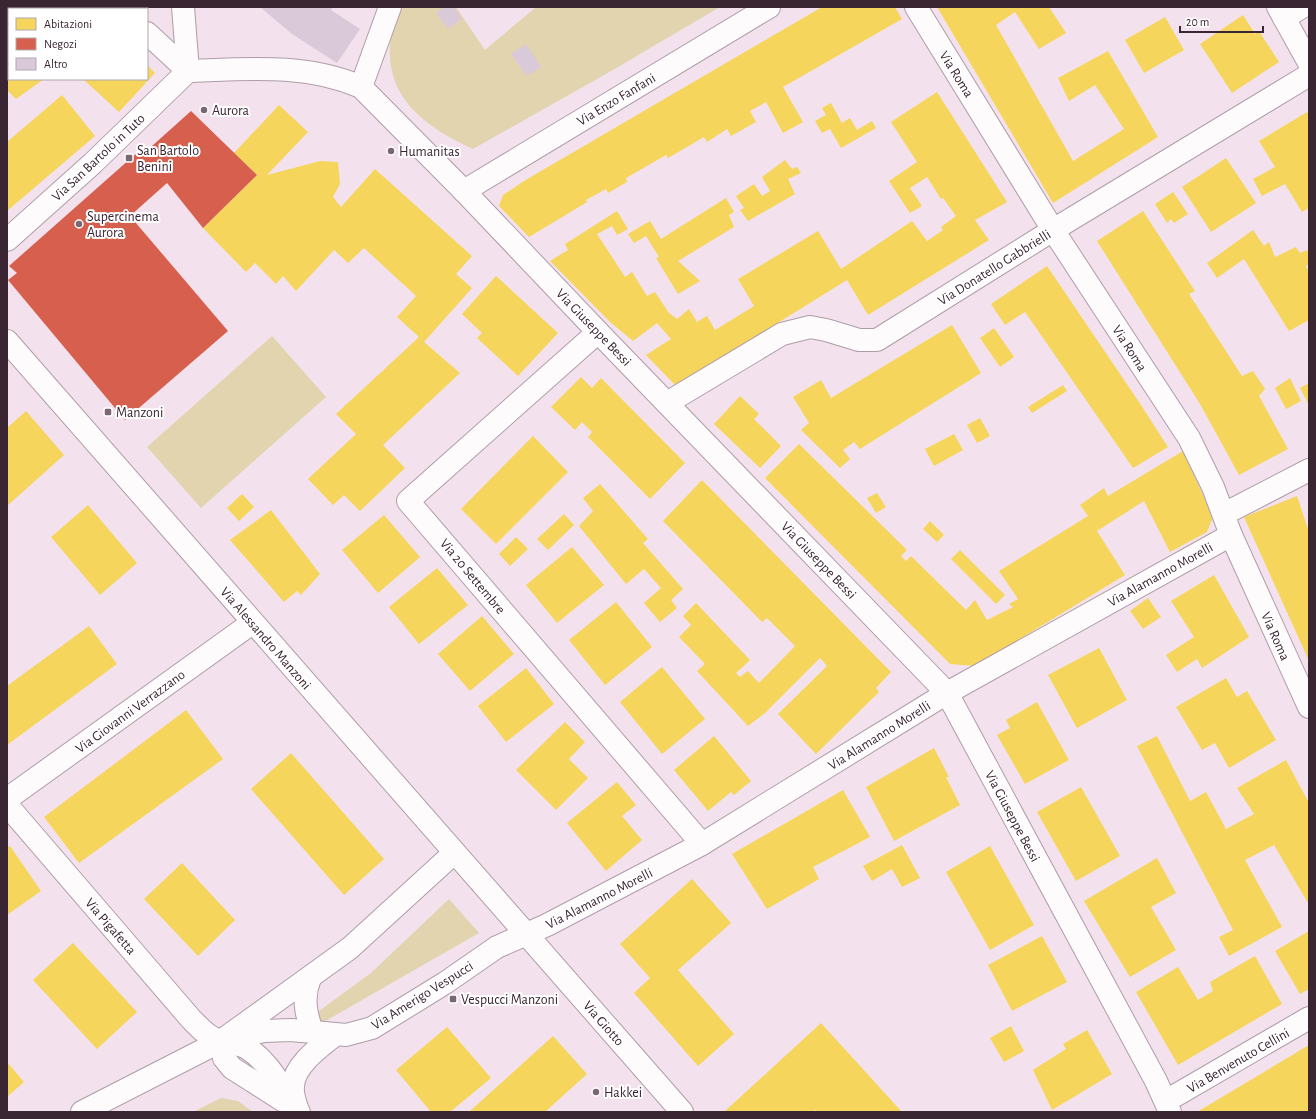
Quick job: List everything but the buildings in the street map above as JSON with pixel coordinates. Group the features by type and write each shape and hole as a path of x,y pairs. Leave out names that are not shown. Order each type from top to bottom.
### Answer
{"street":[{"path":"183,7 188,71"},
{"path":"148,34 188,71 261,68 308,71 341,78 361,87 390,7"},
{"name":"Via Enzo Fanfani","path":"464,191 769,7"},
{"name":"Via Roma","path":"916,7 1053,230 1189,438 1224,514 1231,535 1309,706"},
{"path":"1288,11 1309,63"},
{"name":"Via San Bartolo in Tuto","path":"7,240 93,163 188,71"},
{"name":"Via Donatello Gabbrielli","path":"667,403 782,334 810,327 826,330 859,340 877,340 1053,230 1309,75"},
{"name":"Via Giuseppe Bessi","path":"361,87 464,191 947,693 1168,1106"},
{"name":"Via 20 Settembre","path":"598,332 408,501 702,844"},
{"name":"Via Alessandro Manzoni","path":"7,341 252,623 526,933"},
{"path":"1224,514 1309,470"},
{"name":"Via Alamanno Morelli","path":"526,933 563,917 702,844 947,693 1231,535"},
{"name":"Via Giovanni Verrazzano","path":"7,799 252,623"},
{"name":"Via Pigafetta","path":"7,805 191,1019 207,1034 221,1041 242,1046 258,1057 273,1073 298,1111"},
{"name":"Via Amerigo Vespucci","path":"82,1112 221,1041 350,948 454,853"},
{"name":"Via Amerigo Vespucci","path":"221,1041 264,1031 291,1030 335,1035 355,1034 372,1028 438,987 497,947 526,933"},
{"name":"Via Giotto","path":"526,933 682,1112"},
{"path":"310,978 306,987 305,1006 312,1032"},
{"name":"Via Benvenuto Cellini","path":"1168,1106 1309,1018"},
{"path":"298,1111 293,1092 294,1078 309,1058 335,1035"}],"shaded area":[{"path":"398,7 456,7 485,50 536,7 720,7 613,70 473,149 430,125 414,110 401,94 393,77 390,56 391,33"},
{"path":"272,336 326,397 201,508 147,447"},
{"path":"449,899 479,933 322,1023 317,1016 319,1011 371,973"},
{"path":"221,1098 238,1101 253,1112 193,1112"}],"place":[{"name":"Aurora","path":"204,110"},
{"name":"Humanitas","path":"391,151"},
{"name":"San Bartolo Benini","path":"129,158"},
{"name":"Supercinema Aurora","path":"79,224"},
{"name":"Manzoni","path":"108,412"},
{"name":"Vespucci Manzoni","path":"453,999"},
{"name":"Hakkei","path":"596,1092"}]}
